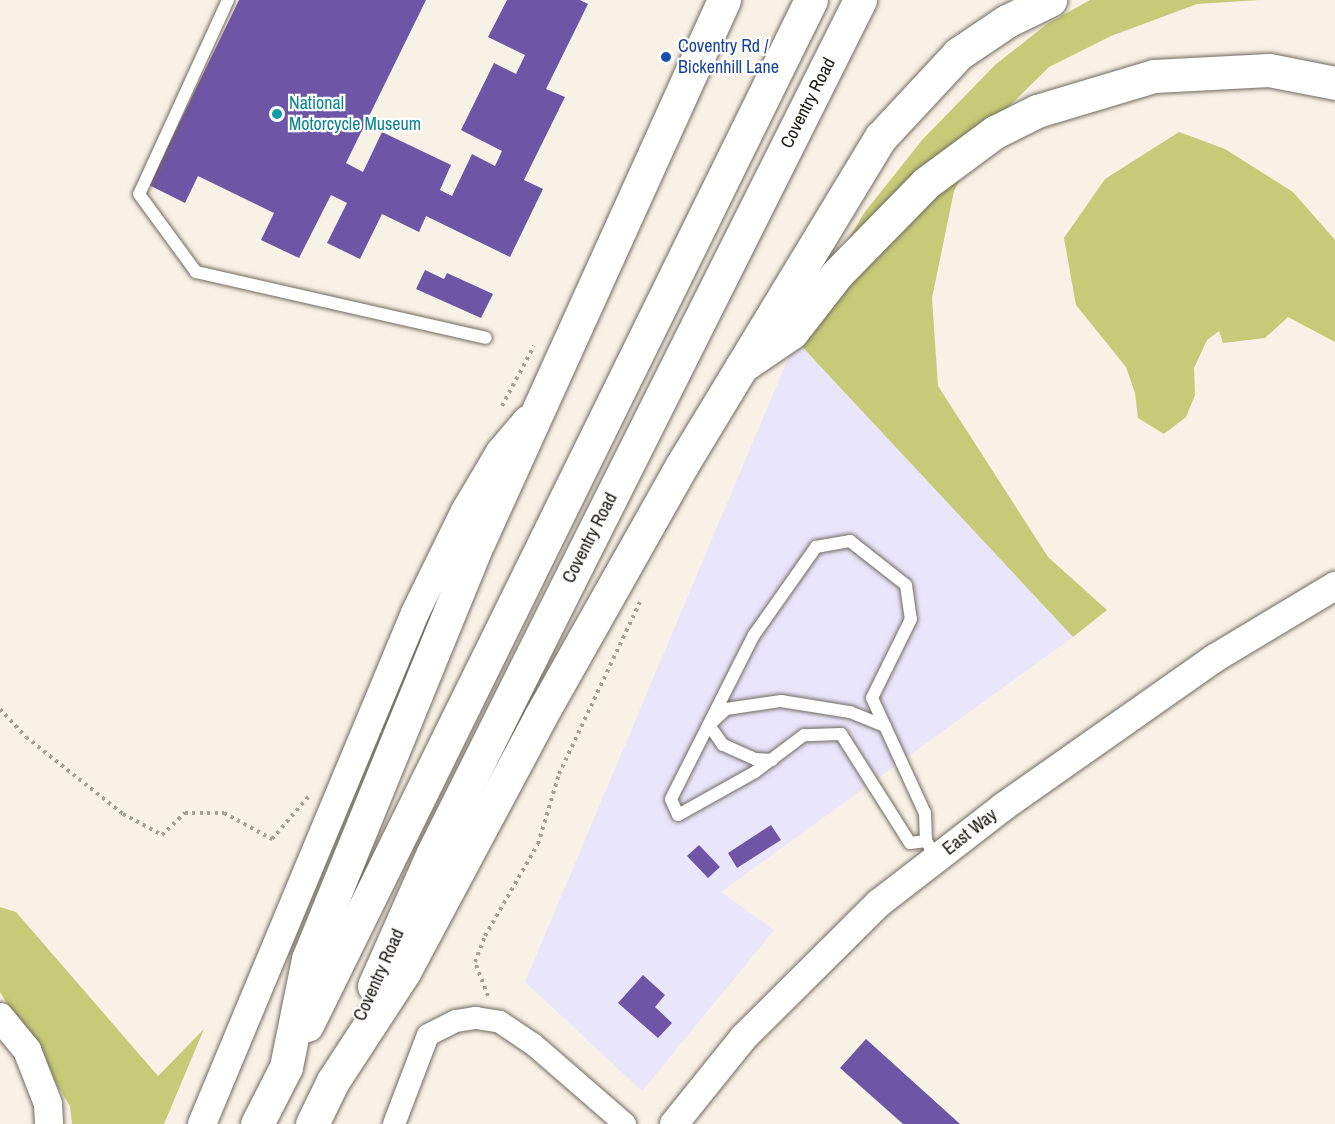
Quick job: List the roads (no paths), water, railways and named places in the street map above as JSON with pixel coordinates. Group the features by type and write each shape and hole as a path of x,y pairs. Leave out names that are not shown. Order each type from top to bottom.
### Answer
{"highway":[{"path":"286,1067 308,959 479,541 724,0"},
{"path":"257,1124 811,0"},
{"name":"Coventry Road","path":"333,1081 433,853 860,0"},
{"path":"312,1124 333,1081 404,972 545,707 682,465 881,137 958,54 1007,21 1050,0"},
{"path":"742,366 792,332 837,274 926,183 995,132 1037,111 1154,76 1269,70 1335,83"}],"street":[{"path":"202,1124 415,613 500,452 540,403"},
{"name":"East Way","path":"674,1124 744,1037 932,849 1215,658 1328,594"},
{"path":"0,1017 27,1050 48,1104 49,1124"},
{"path":"394,1124 428,1035 456,1021 476,1018 500,1022 577,1079 622,1121"}],"lane":[{"path":"228,0 139,194 195,272 486,338"},
{"path":"850,541 906,585 911,619 872,698 885,726 925,813 932,849 910,843 841,734 804,735 772,760 678,815 671,800 754,634 816,547 850,541"},
{"path":"709,725 726,709 781,701 850,712 885,726"},
{"path":"709,725 723,745 755,759 772,760"}],"place":[{"name":"Coventry Rd / Bickenhill Lane","path":"666,57"},
{"name":"National Motorcycle Museum","path":"277,114"}]}
